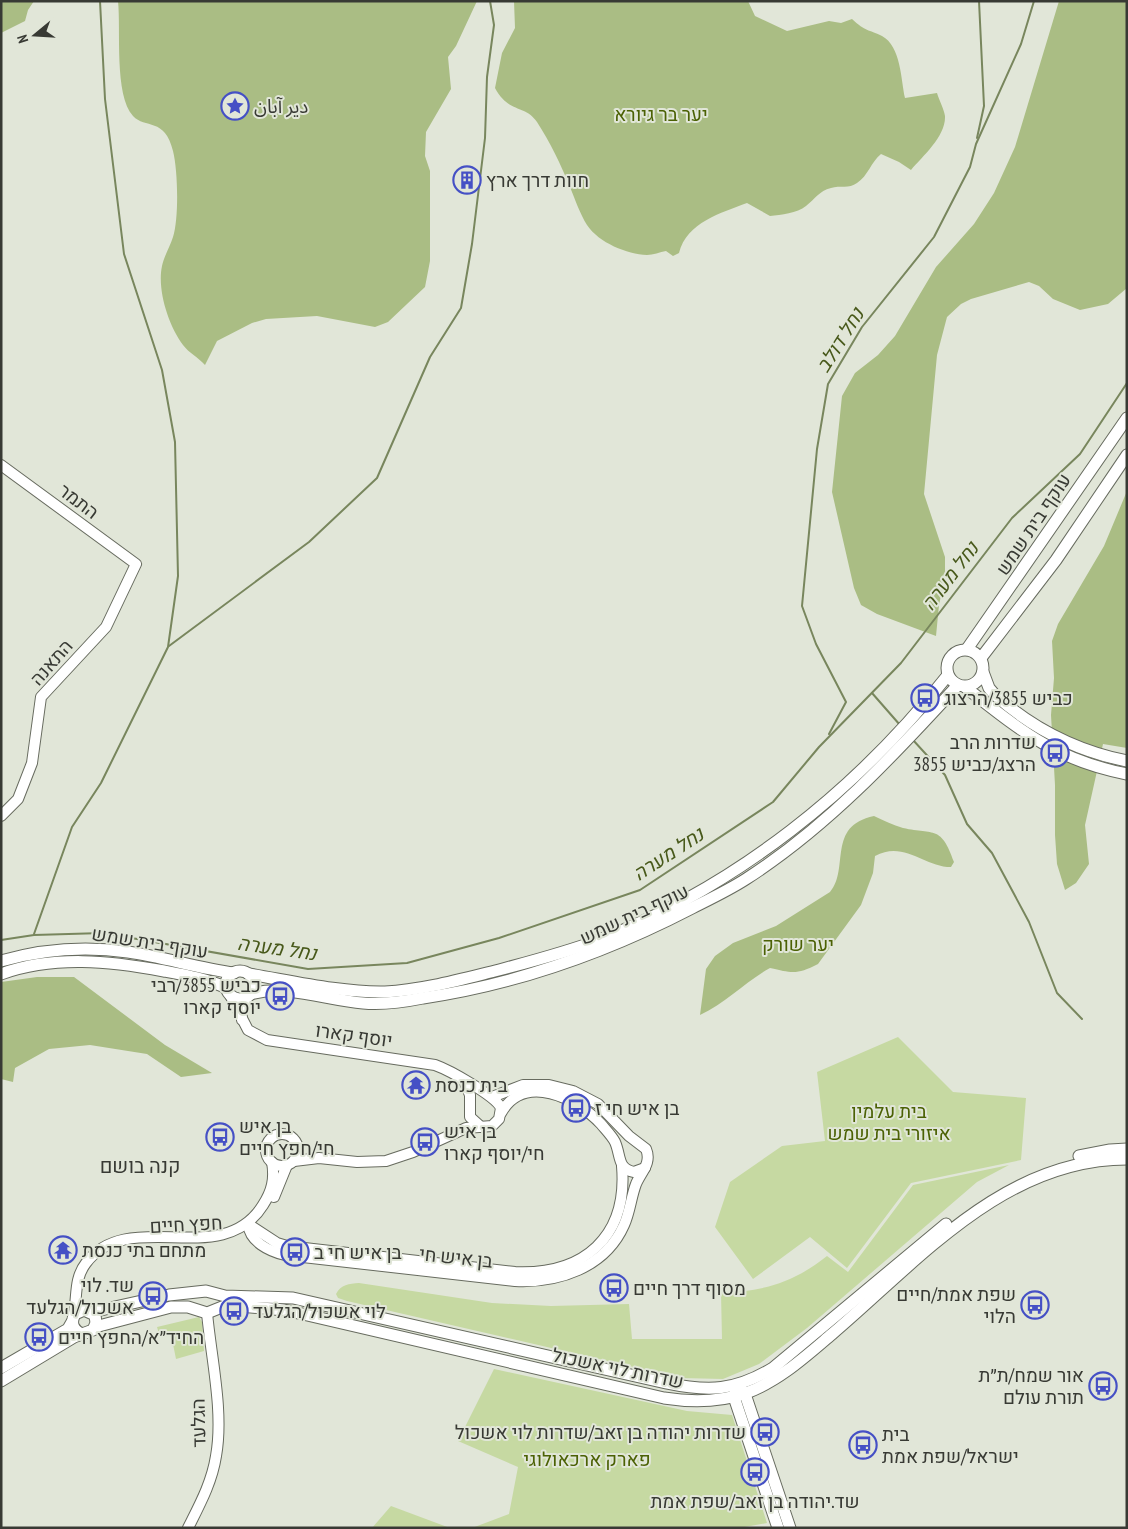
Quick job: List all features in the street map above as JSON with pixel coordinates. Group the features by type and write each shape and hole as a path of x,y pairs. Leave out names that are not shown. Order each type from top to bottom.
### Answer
{"main road":[{"name":"עוקף בית שמש","path":"967,650 1127,418"},
{"name":"עוקף בית שמש","path":"981,658 1056,560 1127,454"},
{"path":"1127,760 1082,748 1038,726 989,688 981,658 967,650 957,652 949,659 948,675 998,715 1045,746 1095,766 1127,774"},
{"path":"962,686 977,683 984,672"},
{"name":"עוקף בית שמש","path":"249,974 332,987 384,992 447,983 526,963 600,940 714,883 781,839 876,756 948,675"},
{"name":"עוקף בית שמש","path":"249,996 271,990 330,999 384,1004 450,995 519,978 603,951 665,922 745,880 782,853 880,770 962,686"},
{"name":"עוקף בית שמש","path":"1,961 42,951 106,950 144,955 234,973"},
{"name":"עוקף בית שמש","path":"1,974 44,963 105,962 172,972 203,979 228,990"},
{"path":"242,971 249,974 254,986 249,996 236,998 228,990 227,981 234,973 242,971"},
{"name":"שדרות לוי אשכול","path":"200,1293 206,1291 212,1294 310,1300 666,1383 739,1392 773,1368 949,1222 995,1188 1059,1161 1091,1153 1127,1150"},
{"name":"שדרות לוי אשכול","path":"95,1327 171,1307 206,1311 233,1306 284,1310 664,1398 695,1400 739,1392 766,1384 796,1364 953,1228 1000,1194 1061,1168 1092,1160 1127,1159"},
{"path":"1,1368 68,1329 81,1310 90,1311 169,1295 200,1293"},
{"path":"200,1293 195,1299 206,1311 216,1300 212,1294"},
{"path":"1,1380 82,1334 90,1333 95,1327 96,1319 90,1311"},
{"path":"73,1320 75,1329 82,1334"},
{"path":"739,1392 790,1528"},
{"path":"739,1392 778,1528"}],"street":[{"name":"התמר","path":"1,465 136,564"},
{"name":"התאנה","path":"1,816 18,799 32,763 41,698 106,627 136,564"},
{"name":"יוסף קארו","path":"228,990 243,1023 253,1034 267,1040 426,1064 449,1070 491,1097"},
{"path":"243,1023 241,1009 249,996"},
{"path":"462,1078 470,1095 470,1110 473,1122 481,1127"},
{"path":"460,1131 470,1110 480,1097 491,1097 522,1085 549,1085 573,1091 598,1104 639,1144 648,1154 646,1167 634,1172 621,1161 626,1146 639,1144"},
{"name":"בן איש חי","path":"250,1227 269,1239 287,1246 515,1272 544,1271 578,1260 598,1246 610,1231 620,1205 621,1161 616,1143 592,1115 559,1096 536,1092 520,1094 509,1102 501,1113"},
{"path":"250,1227 273,1201 291,1163 298,1149 296,1142 290,1137 283,1134 276,1136 270,1140 267,1147 267,1155 272,1162 280,1166 291,1163 319,1158 356,1162 386,1161 413,1152 460,1131 492,1126 500,1118 501,1113 499,1104 491,1097"},
{"path":"298,1149 319,1158"},
{"name":"חפץ חיים","path":"73,1320 76,1288 85,1263 99,1250 131,1239 218,1236 250,1227 272,1190 274,1173 272,1162"},
{"name":"בן איש חי","path":"250,1227 264,1246 285,1255 514,1281 546,1280 583,1268 604,1253 612,1244 624,1225 636,1184 646,1167"},
{"path":"76,1288 80,1302 90,1311"},
{"name":"הגלעד","path":"188,1528 208,1487 217,1448 217,1415 206,1311"}],"green space":[{"path":"1,1 34,1 28,10 25,21 1,33"},
{"path":"118,1 477,1 456,46 448,57 451,89 426,132 425,156 430,171 430,261 425,287 388,322 375,327 317,316 266,319 252,323 217,341 205,365 188,350 178,337 168,317 161,285 162,266 175,229 177,182 175,160 165,133 160,128 138,120 127,106 121,78"},
{"name":"יער בר גיורא","path":"514,1 748,1 755,16 787,31 829,21 841,23 852,19 864,28 882,36 893,47 897,55 905,98 937,93 945,116 942,131 933,145 911,170 881,154 864,177 857,183 851,186 827,189 798,210 770,216 747,203 716,215 697,226 683,242 679,253 673,256 666,251 647,255 622,250 599,237 587,225 559,162 537,122 532,116 506,102 495,88 502,53 515,28"},
{"path":"1059,1 1127,1 1127,288 1108,304 1080,310 1053,299 1039,286 1029,282 971,299 961,304 947,317 937,355 924,494 945,557 945,577 939,605 936,636 877,614 861,605 854,588 832,492 842,396 855,373 878,355 895,336 936,267 974,224 994,193 1015,147"},
{"path":"1127,491 1127,748 1103,744 1085,825 1089,864 1076,883 1065,890 1057,864 1055,835 1055,785 1051,715 1054,678 1052,641 1058,624 1104,546"},
{"name":"יער שורק","path":"874,816 903,828 930,832 941,837 954,862 951,867 941,866 905,852 885,852 875,856 873,873 861,905 818,964 805,970 794,972 770,968 718,1005 700,1015 706,969 715,956 733,943 776,926 830,892 836,883 839,872 844,838 859,821"},
{"path":"37,977 74,977 165,1045 212,1073 181,1077 147,1054 90,1045 49,1049 15,1068 13,1082 1,1079 1,982"},
{"name":"בית עלמין איזורי בית שמש","path":"898,1037 953,1092 1026,1098 1021,1160 911,1183 847,1268 810,1237 753,1279 715,1227 730,1182 782,1146 825,1141 817,1072"},
{"path":"1009,1165 977,1182 807,1328 759,1364 723,1379 681,1378 347,1301 338,1298 336,1294 343,1286 359,1283 492,1303 551,1306 629,1304 632,1339 722,1339 721,1293 764,1288 777,1284 802,1273 827,1256 848,1272 913,1185"},
{"path":"199,1317 202,1322 204,1351 176,1359 171,1334 160,1337 157,1327"},
{"name":"פארק ארכאולוגי","path":"494,1369 687,1411 732,1415 767,1523 739,1528 472,1528 509,1514 518,1467 458,1441"},
{"path":"391,1506 450,1528 372,1528"}],"waterway":[{"path":"34,934 72,827 101,783 168,647 178,576 175,442 162,370 124,254 105,99 100,1"},
{"path":"169,646 309,542 377,478 430,357 461,308 472,244 485,138 487,77 494,25 490,1"},
{"path":"977,138 984,106 979,1"},
{"name":"נחל דולב","path":"829,734 846,702 816,644 802,606 817,449 828,384 862,327 934,237 970,167 976,144 1021,44 1034,1"},
{"name":"נחל מערה","path":"1,940 34,935 103,933 308,969 407,963 499,938 640,890 773,802 819,747 901,663 1012,518 1080,454 1127,383"},
{"path":"872,693 900,725"},
{"path":"913,740 945,775 967,824 992,853 1029,922 1057,993 1082,1019"}],"place":[{"name":"دير آبان","path":"235,106"},
{"name":"חוות דרך ארץ","path":"467,180"},
{"name":"כביש 3855/הרצוג","path":"925,698"},
{"name":"שדרות הרב הרצג/כביש 3855","path":"1055,753"},
{"name":"כביש 3855/רבי יוסף קארו","path":"280,996"},
{"name":"בית כנסת","path":"416,1085"},
{"name":"בן איש חי ז","path":"576,1108"},
{"name":"בן איש חי/חפץ חיים","path":"220,1137"},
{"name":"בן איש חי/יוסף קארו","path":"425,1142"},
{"name":"מתחם בתי כנסת","path":"63,1250"},
{"name":"בן איש חי ב","path":"295,1252"},
{"name":"מסוף דרך חיים","path":"614,1288"},
{"name":"שד. לוי אשכול/הגלעד","path":"153,1296"},
{"name":"שפת אמת/חיים הלוי","path":"1035,1305"},
{"name":"לוי אשכול/הגלעד","path":"234,1311"},
{"name":"החיד״א/החפץ חיים","path":"39,1337"},
{"name":"אור שמח/ת״ת תורת עולם","path":"1103,1386"},
{"name":"שדרות יהודה בן זאב/שדרות לוי אשכול","path":"765,1432"},
{"name":"בית ישראל/שפת אמת","path":"863,1445"},
{"name":"שד.יהודה בן זאב/שפת אמת","path":"755,1472"}],"district":[{"name":"קנה בושם","path":"140,1166"}]}
